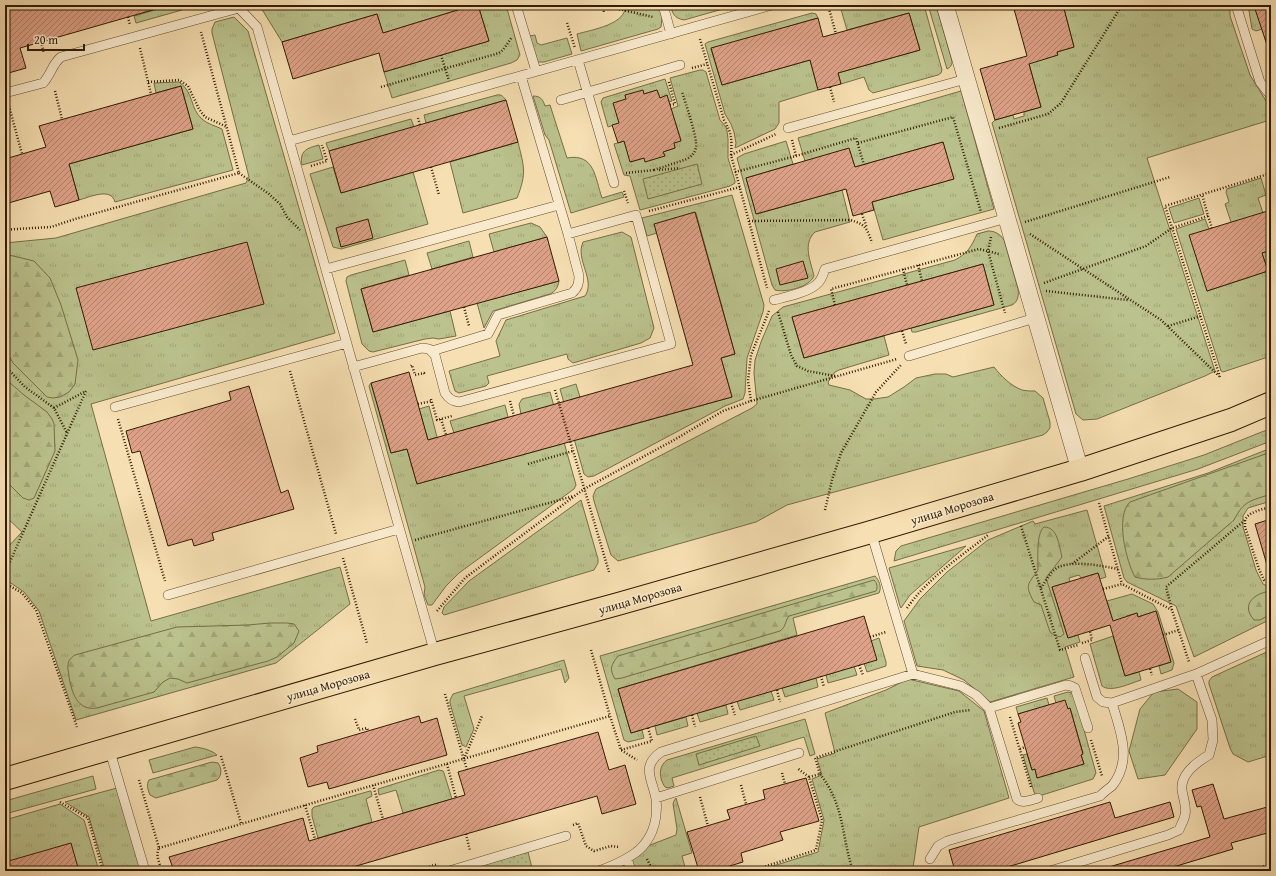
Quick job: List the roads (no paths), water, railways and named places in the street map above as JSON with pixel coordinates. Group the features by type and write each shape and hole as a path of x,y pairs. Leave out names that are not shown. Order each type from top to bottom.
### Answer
{"main road":[{"name":"улица Морозова","path":"5,779 435,654 611,606 871,532 1080,470 1231,420 1271,403"}],"street":[{"path":"945,5 982,133 1012,222 1018,260 1080,470"}],"lane":[{"path":"516,5 536,72"},
{"path":"663,5 671,34"},
{"path":"289,141 772,5"},
{"path":"1236,5 1260,82 1271,96"},
{"path":"5,93 43,83 47,79 53,66 61,57 198,20 238,6 257,27 435,654"},
{"path":"578,60 614,183"},
{"path":"561,100 684,67"},
{"path":"432,351 488,334 498,315 572,293 576,290 580,283 568,234 520,76"},
{"path":"788,128 966,79"},
{"path":"326,269 559,205"},
{"path":"353,367 422,348 429,349 435,355 446,393 453,401 459,402 671,344 636,215 568,234"},
{"path":"774,300 811,289 818,284 825,269 984,224 1012,222"},
{"path":"909,356 1036,318"},
{"path":"115,407 347,343"},
{"path":"168,595 399,529"},
{"path":"871,532 913,674"},
{"path":"1086,658 1097,697 1103,702 1112,703 1196,674 1271,640"},
{"path":"599,871 627,858 642,848 652,834 657,816 656,798 650,777 650,768 654,758 661,752 913,674 961,686 976,695 989,708 1017,799 1020,802 1023,802 1036,799"},
{"path":"1050,871 1168,835 1179,830 1185,815 1182,789 1186,775 1199,760 1209,754 1214,740 1212,720 1196,674"},
{"path":"989,708 1066,685 1071,686 1075,688 1088,728"},
{"path":"930,859 938,846 947,841 1100,796 1112,786 1122,767 1124,752 1122,736 1112,703"},
{"path":"109,748 145,871"},
{"path":"656,798 799,753"},
{"path":"449,871 566,836"},
{"path":"627,858 631,871"}]}
